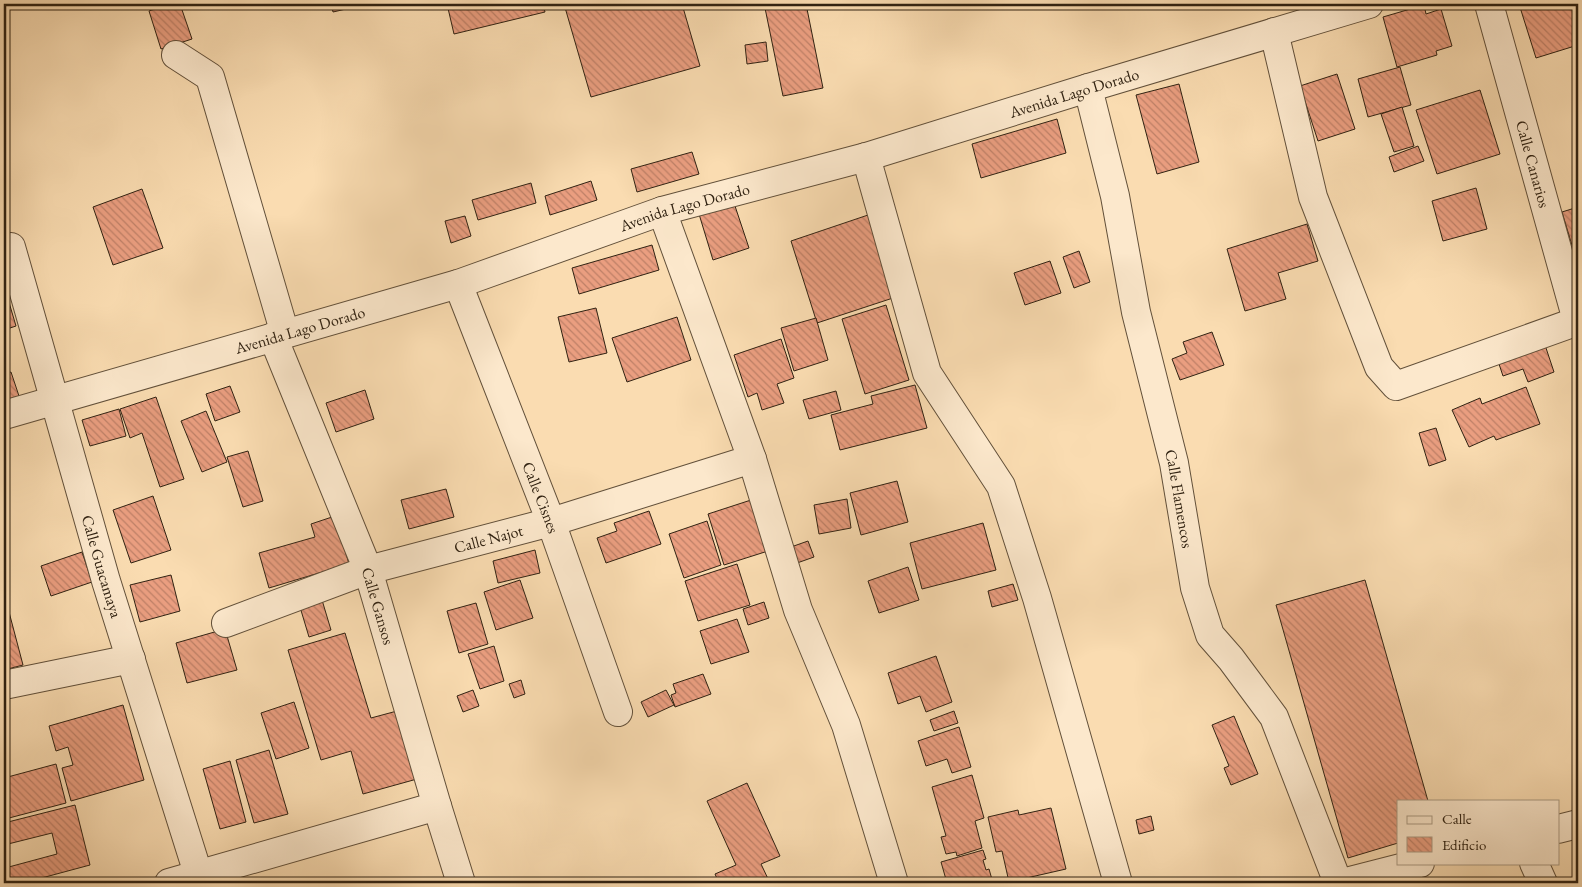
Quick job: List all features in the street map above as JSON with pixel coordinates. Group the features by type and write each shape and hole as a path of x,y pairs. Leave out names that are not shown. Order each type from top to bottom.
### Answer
{"street":[{"name":"Avenida Lago Dorado","path":"4,415 458,284 662,211 866,157 1369,4"},
{"name":"Calle Canarios","path":"1489,4 1578,322"},
{"path":"1274,32 1313,198 1379,367 1396,386 1578,322"},
{"name":"Calle Gansos","path":"176,54 210,77 279,335 368,570 461,883"},
{"name":"Calle Flamencos","path":"1088,88 1115,196 1136,312 1174,463 1195,588 1210,635 1232,659 1274,717 1340,883"},
{"path":"866,157 927,372 1001,486 1037,598 1118,883"},
{"path":"662,211 752,459 798,610 846,725 894,883"},
{"name":"Calle Guacamaya","path":"11,247 106,581 200,879"},
{"name":"Calle Cisnes","path":"458,284 551,522 618,712"},
{"name":"Calle Najot","path":"226,623 368,570 551,522 752,459"},
{"path":"4,685 131,659"},
{"path":"169,883 200,879 437,806"},
{"path":"1560,828 1578,824"},
{"path":"1340,883 1416,864"},
{"path":"1534,864 1543,883"}],"building":[{"path":"170,4 180,4 192,39 161,49 149,11"},
{"path":"331,4 345,4 346,9 333,12"},
{"path":"447,4 543,4 545,12 454,34"},
{"path":"564,4 682,4 700,66 591,97"},
{"path":"786,4 806,4 823,88 783,96 765,8"},
{"path":"1519,4 1578,4 1578,45 1536,58"},
{"path":"1424,5 1426,14 1441,9 1452,46 1436,51 1437,55 1397,67 1383,17"},
{"path":"766,42 768,61 747,64 745,45"},
{"path":"1400,67 1411,105 1368,117 1358,79"},
{"path":"1337,74 1355,129 1318,141 1300,86"},
{"path":"1179,84 1199,162 1157,174 1136,95"},
{"path":"1480,90 1500,154 1437,174 1416,110"},
{"path":"1402,107 1414,146 1394,152 1381,114"},
{"path":"1057,119 1066,153 981,178 972,144"},
{"path":"1418,146 1424,161 1394,172 1389,157"},
{"path":"692,152 699,174 637,192 631,169"},
{"path":"591,181 597,200 550,215 545,196"},
{"path":"531,183 536,203 478,220 472,200"},
{"path":"1476,188 1487,229 1443,241 1432,201"},
{"path":"142,189 163,248 113,265 93,207"},
{"path":"734,203 749,248 713,260 699,214"},
{"path":"1578,207 1578,251 1574,252 1562,212"},
{"path":"871,214 899,296 817,323 791,241"},
{"path":"465,216 471,236 451,243 445,221"},
{"path":"1307,224 1318,261 1278,273 1286,299 1245,311 1227,249"},
{"path":"652,245 659,270 579,294 572,268"},
{"path":"1079,251 1090,282 1074,288 1063,257"},
{"path":"1050,261 1061,293 1025,305 1014,273"},
{"path":"8,299 16,326 4,330 4,300"},
{"path":"886,305 909,380 865,394 842,319"},
{"path":"596,308 607,353 569,362 558,317"},
{"path":"677,317 691,360 627,382 612,338"},
{"path":"816,318 828,360 794,371 781,328"},
{"path":"1212,332 1224,365 1180,380 1172,359 1187,353 1183,342"},
{"path":"781,339 794,378 777,384 784,403 762,410 757,393 748,397 734,355"},
{"path":"1545,345 1554,372 1528,382 1523,369 1503,376 1498,361"},
{"path":"11,372 19,396 4,401 4,374"},
{"path":"915,385 927,428 840,450 831,415 873,404 871,396"},
{"path":"230,386 240,412 215,421 206,394"},
{"path":"1526,387 1540,424 1496,440 1494,436 1469,447 1452,410 1480,398 1482,404"},
{"path":"365,390 374,419 336,432 326,403"},
{"path":"836,391 841,410 809,419 803,400"},
{"path":"156,397 184,479 160,487 142,433 130,438 120,409"},
{"path":"119,409 126,436 90,446 82,420"},
{"path":"206,411 227,462 202,472 181,421"},
{"path":"1436,428 1446,460 1429,466 1419,433"},
{"path":"248,451 263,501 243,507 227,457"},
{"path":"897,481 908,522 861,535 850,493"},
{"path":"446,489 454,517 409,529 401,500"},
{"path":"153,496 171,550 131,563 113,510"},
{"path":"847,499 851,528 819,534 814,505"},
{"path":"751,500 768,551 724,565 708,514"},
{"path":"649,511 661,544 606,563 597,538 617,531 614,523"},
{"path":"335,516 349,564 269,588 259,553 315,537 311,524"},
{"path":"707,521 721,565 684,578 669,534"},
{"path":"983,523 996,570 922,589 910,543"},
{"path":"808,541 814,557 797,563 791,547"},
{"path":"535,550 540,573 498,583 493,561"},
{"path":"82,552 92,582 51,596 41,566"},
{"path":"737,564 750,605 698,621 685,581"},
{"path":"908,567 919,600 879,613 868,581"},
{"path":"171,575 180,611 140,622 130,585"},
{"path":"520,580 533,618 496,630 484,592"},
{"path":"1365,580 1428,800 1397,800 1397,843 1348,858 1276,605"},
{"path":"1013,584 1018,600 992,607 988,591"},
{"path":"4,593 23,665 4,670"},
{"path":"322,600 331,630 309,637 300,607"},
{"path":"764,602 769,618 748,625 743,609"},
{"path":"476,603 488,644 459,653 447,611"},
{"path":"737,619 749,652 711,664 700,631"},
{"path":"225,629 237,670 187,683 176,643"},
{"path":"345,633 371,718 397,711 417,779 363,794 351,751 321,760 288,650"},
{"path":"494,646 504,681 480,689 468,654"},
{"path":"936,656 952,702 926,712 920,696 898,704 888,673"},
{"path":"703,674 711,694 675,707 671,695 676,693 673,684"},
{"path":"521,680 525,694 514,698 509,684"},
{"path":"473,690 479,706 463,712 457,696"},
{"path":"666,690 674,705 648,717 641,702"},
{"path":"294,702 309,748 276,759 261,713"},
{"path":"123,705 144,780 71,801 62,768 73,765 68,747 56,751 49,726"},
{"path":"954,711 958,723 934,731 930,720"},
{"path":"1234,716 1258,774 1231,785 1224,768 1229,766 1212,725"},
{"path":"959,727 971,767 952,773 947,759 926,766 918,741"},
{"path":"269,750 288,814 254,823 236,760"},
{"path":"230,761 246,822 220,829 203,769"},
{"path":"56,764 66,803 9,818 4,798 4,778"},
{"path":"972,775 984,818 975,821 982,848 957,856 956,852 946,854 941,837 946,836 932,787"},
{"path":"747,783 780,856 761,864 770,883 719,883 715,874 736,865 707,801"},
{"path":"75,805 90,865 23,883 9,883 5,868 57,854 52,833 4,845 4,823"},
{"path":"1051,808 1066,869 1009,882 1002,851 996,852 988,817 1018,810 1019,815"},
{"path":"1151,816 1154,830 1139,834 1136,820"},
{"path":"983,850 986,859 983,860 986,870 989,869 993,883 947,883 941,862"}]}
